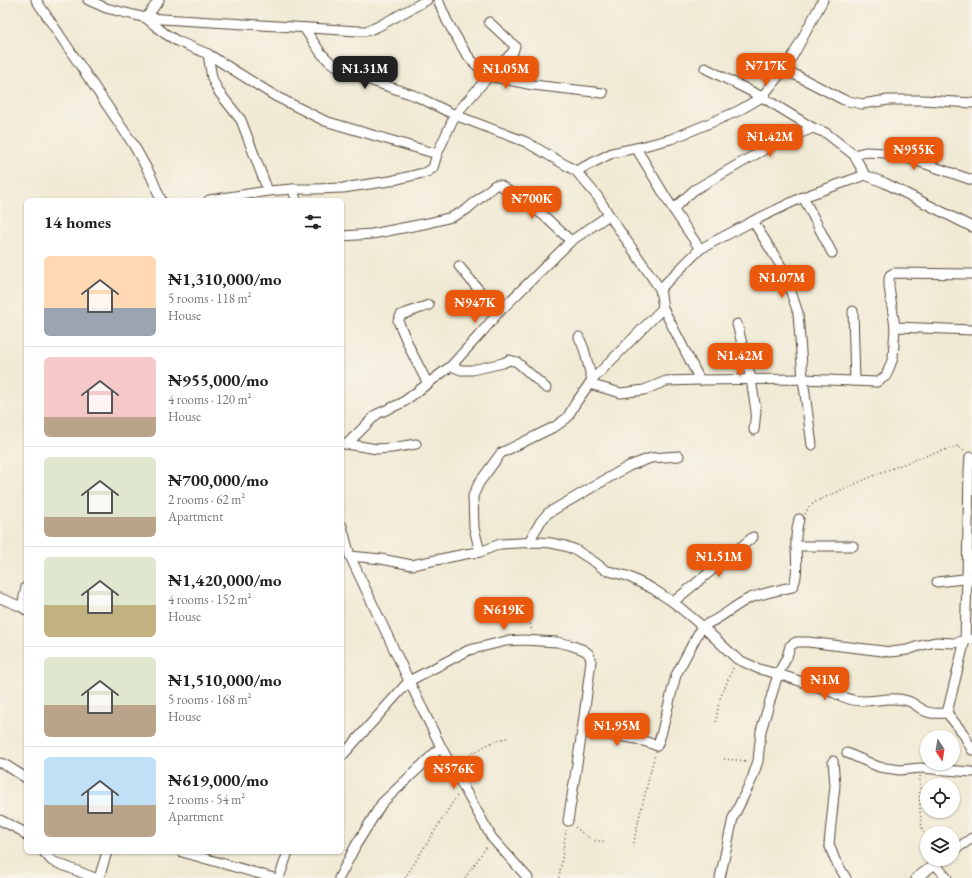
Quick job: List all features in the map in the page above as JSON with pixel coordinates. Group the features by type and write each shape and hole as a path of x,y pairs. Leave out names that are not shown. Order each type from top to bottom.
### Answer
{"street":[{"path":"36,0 133,144 151,176 160,198"},
{"path":"88,0 106,8 146,18 366,31 377,27 427,0"},
{"path":"146,18 159,0"},
{"path":"438,0 447,21 465,52 473,62 489,76 533,85 603,93"},
{"path":"576,171 612,153 671,139 738,111 762,97 789,63 823,0"},
{"path":"146,18 164,34 208,54 275,96 325,121 437,154"},
{"path":"222,198 268,191 343,188 390,181 427,172 433,168 437,154 455,115 489,76 513,52 515,46 489,22"},
{"path":"304,28 321,53 330,62 349,73 416,96 455,115 526,142 576,171 598,197 660,290 663,308 700,380"},
{"path":"208,54 212,78 218,91 241,120 268,191"},
{"path":"706,68 762,97 813,128 826,133 854,155 865,175 891,186 972,227"},
{"path":"784,69 844,100 862,104 888,100 923,100 972,103"},
{"path":"673,209 694,190 772,145 813,128"},
{"path":"636,148 673,209 700,249"},
{"path":"854,155 864,152 887,153 917,161 972,180"},
{"path":"660,290 700,249 803,197 865,175"},
{"path":"344,236 372,234 428,223 452,216 466,210 495,185 500,185 543,215 571,241"},
{"path":"293,189 295,198"},
{"path":"803,197 832,253"},
{"path":"344,444 377,414 402,403 451,366 498,313 571,241 609,215"},
{"path":"753,221 784,271 798,313 803,379 812,445"},
{"path":"459,266 498,313"},
{"path":"591,382 621,393 644,390 666,382 700,380 803,379 877,382 886,376 892,358 895,327 888,279 890,275 894,273 972,274"},
{"path":"428,384 398,321 401,315 429,306"},
{"path":"480,552 474,528 473,507 473,496 479,482 501,453 556,426 566,418 591,382 663,308"},
{"path":"853,311 855,382"},
{"path":"737,324 751,379 756,411 754,430"},
{"path":"895,327 972,330"},
{"path":"579,338 584,349 591,382"},
{"path":"451,366 461,370 472,370 509,360 517,362 546,388"},
{"path":"344,444 377,449 416,444"},
{"path":"528,543 541,521 548,513 629,466 651,458 679,456"},
{"path":"947,713 968,640 970,579 969,470 971,457"},
{"path":"582,732 625,737 657,746 676,675 702,626 710,623 750,599 795,585 796,536 799,519"},
{"path":"344,534 350,556 441,747 492,838 528,878"},
{"path":"673,602 753,537"},
{"path":"350,556 381,559 412,565 480,552 500,544 539,542 551,543 576,550 605,570 627,576 653,589 673,602 702,626 737,659 759,669 825,689 851,700 866,701 895,698 908,701 924,711 934,714 947,713"},
{"path":"796,546 853,546"},
{"path":"937,582 970,579"},
{"path":"0,598 24,608"},
{"path":"344,754 409,681 469,650 506,641 523,640 557,642 570,645 584,650 589,654 591,661 568,821"},
{"path":"720,878 733,818 752,779 758,761 761,731 778,674 787,657 790,646 796,642 808,642 891,652 907,650 935,642 954,643 968,640"},
{"path":"947,713 963,733 972,750"},
{"path":"339,878 356,845 382,803 441,747"},
{"path":"847,753 879,767 900,770 920,768"},
{"path":"833,761 835,785 829,844 835,860 846,878"},
{"path":"0,763 24,775"},
{"path":"946,770 972,772"},
{"path":"0,820 24,833"},
{"path":"960,846 972,838"},
{"path":"48,854 52,861 95,878"},
{"path":"99,878 107,854"},
{"path":"189,854 274,878"},
{"path":"279,878 287,854"},
{"path":"916,878 932,866"},
{"path":"940,866 947,878"}],"path":[{"path":"799,519 806,513 809,506 817,501 882,472 925,456 958,446 971,457"},
{"path":"531,604 530,621 534,641"},
{"path":"716,722 718,702 737,659"},
{"path":"452,767 485,746 498,740 508,738"},
{"path":"633,847 657,746"},
{"path":"724,759 758,761"},
{"path":"920,770 920,808 922,826"},
{"path":"405,878 463,786"},
{"path":"568,821 589,838 606,841"},
{"path":"559,878 568,821"},
{"path":"464,878 492,838"}]}
